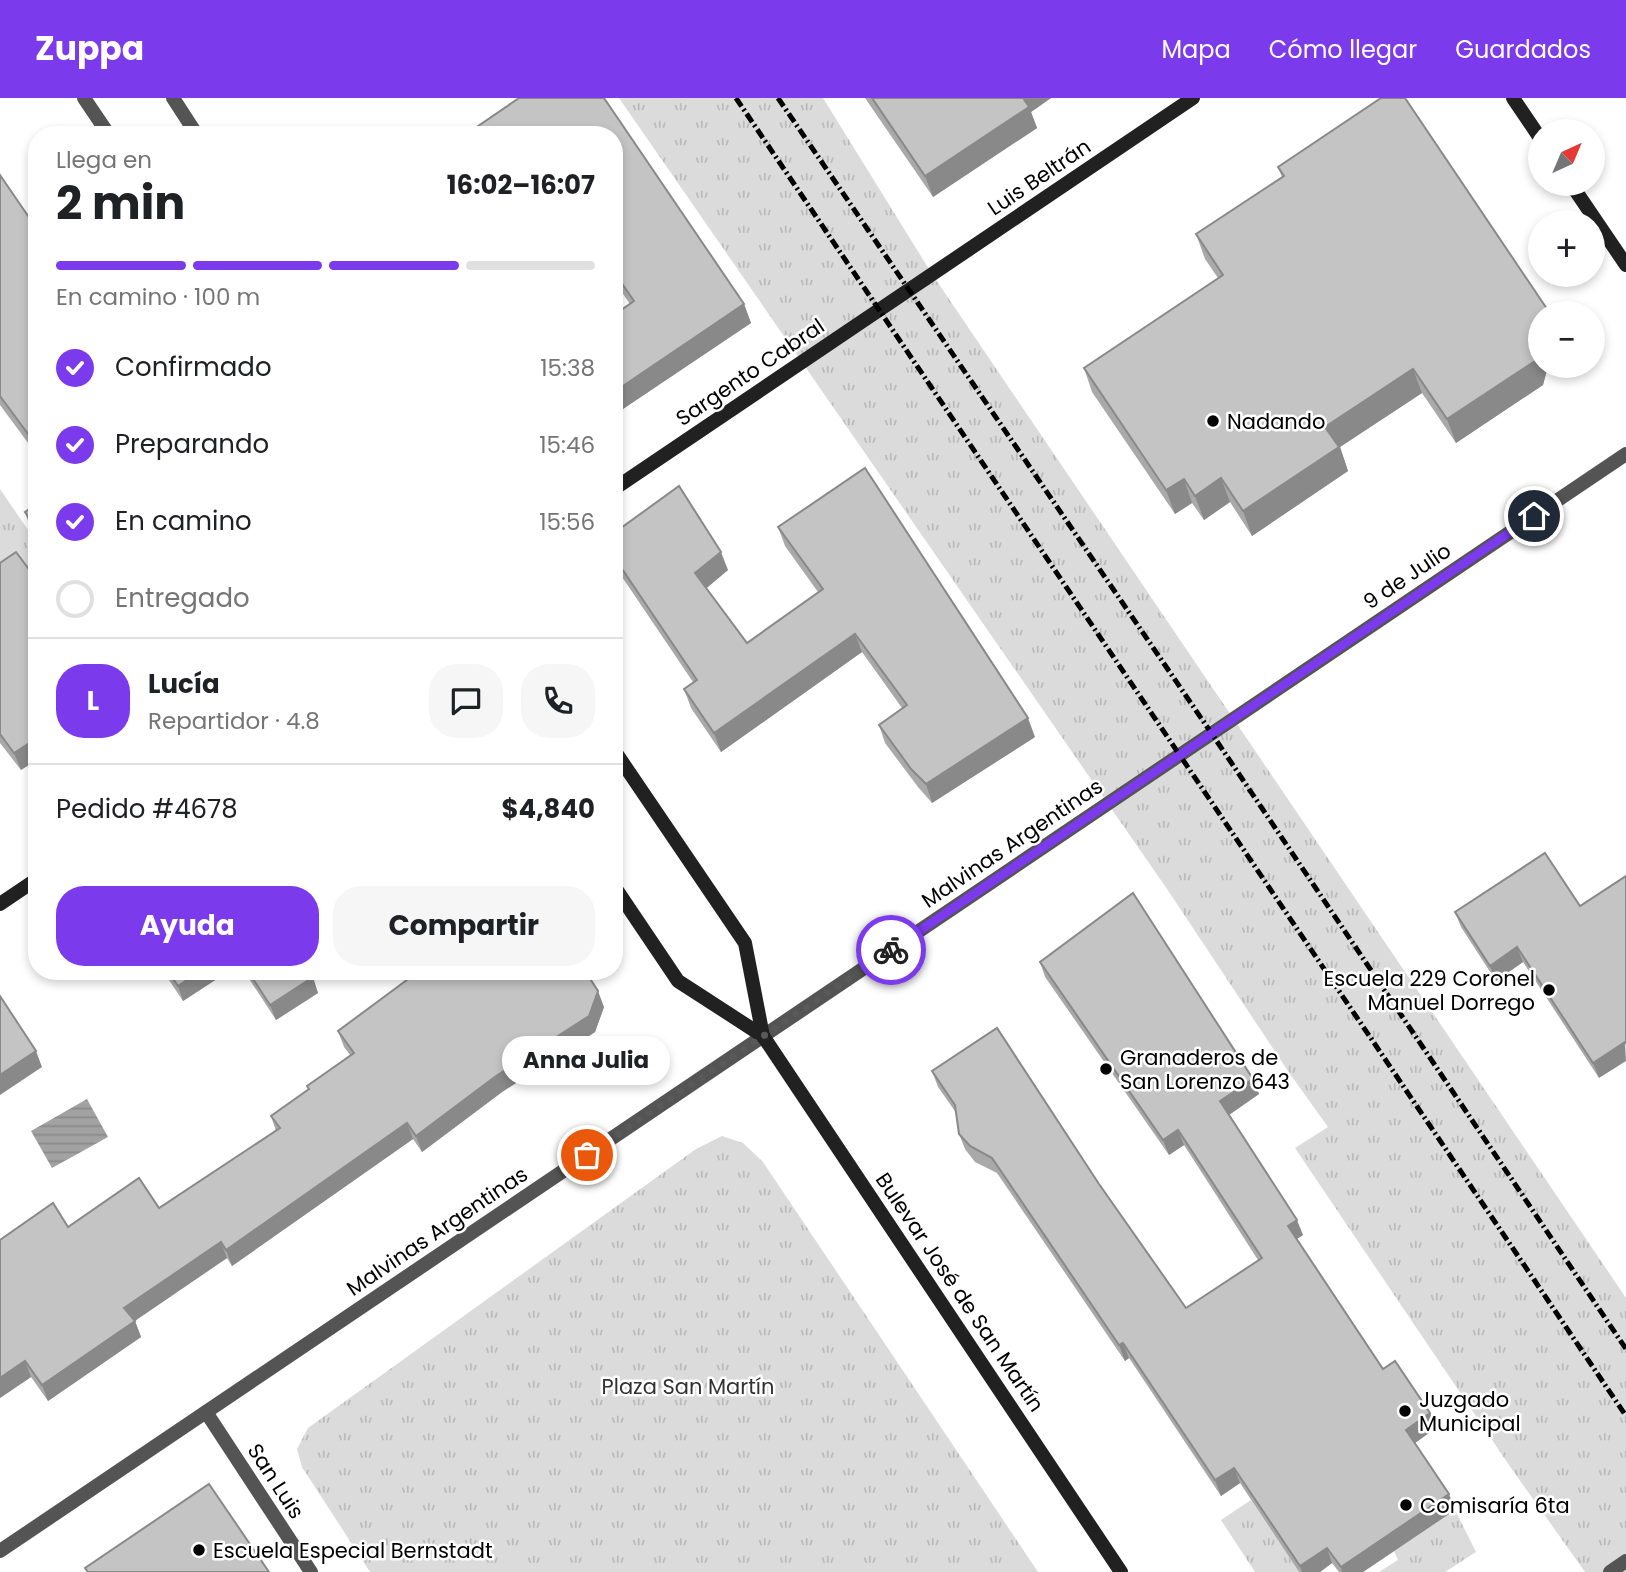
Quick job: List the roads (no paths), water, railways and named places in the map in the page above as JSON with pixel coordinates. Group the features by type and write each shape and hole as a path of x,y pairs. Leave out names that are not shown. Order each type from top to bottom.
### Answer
{"main road":[{"name":"Luis Beltrán","path":"909,290 1193,98"},
{"path":"1513,98 1528,120"},
{"path":"1579,196 1626,265"},
{"name":"Sargento Cabral","path":"623,483 909,290"},
{"name":"Bulevar José de San Martín","path":"623,763 745,943 763,1036 1121,1572"},
{"path":"1,902 28,885"},
{"name":"Bulevar José de San Martín","path":"623,900 678,982 763,1036"}],"street":[{"path":"85,98 103,126"},
{"path":"173,98 191,126"},
{"name":"9 de Julio","path":"1212,734 1626,453"},
{"name":"Malvinas Argentinas","path":"0,1551 1212,734"},
{"name":"San Luis","path":"206,1412 311,1572"},
{"path":"1610,1572 1626,1561"}],"railway":[{"path":"736,98 1626,1416"},
{"path":"778,98 1212,734 1626,1349"}],"place":[{"name":"Nadando","path":"1213,421"},
{"name":"Escuela 229 Coronel Manuel Dorrego","path":"1549,990"},
{"name":"Granaderos de San Lorenzo 643","path":"1106,1069"},
{"name":"Anna Julia","path":"587,1155"},
{"name":"Juzgado Municipal","path":"1405,1411"},
{"name":"Comisaría 6ta","path":"1406,1505"},
{"name":"Escuela Especial Bernstadt","path":"199,1550"}],"park label":[{"name":"Plaza San Martín","path":"688,1386"}]}
